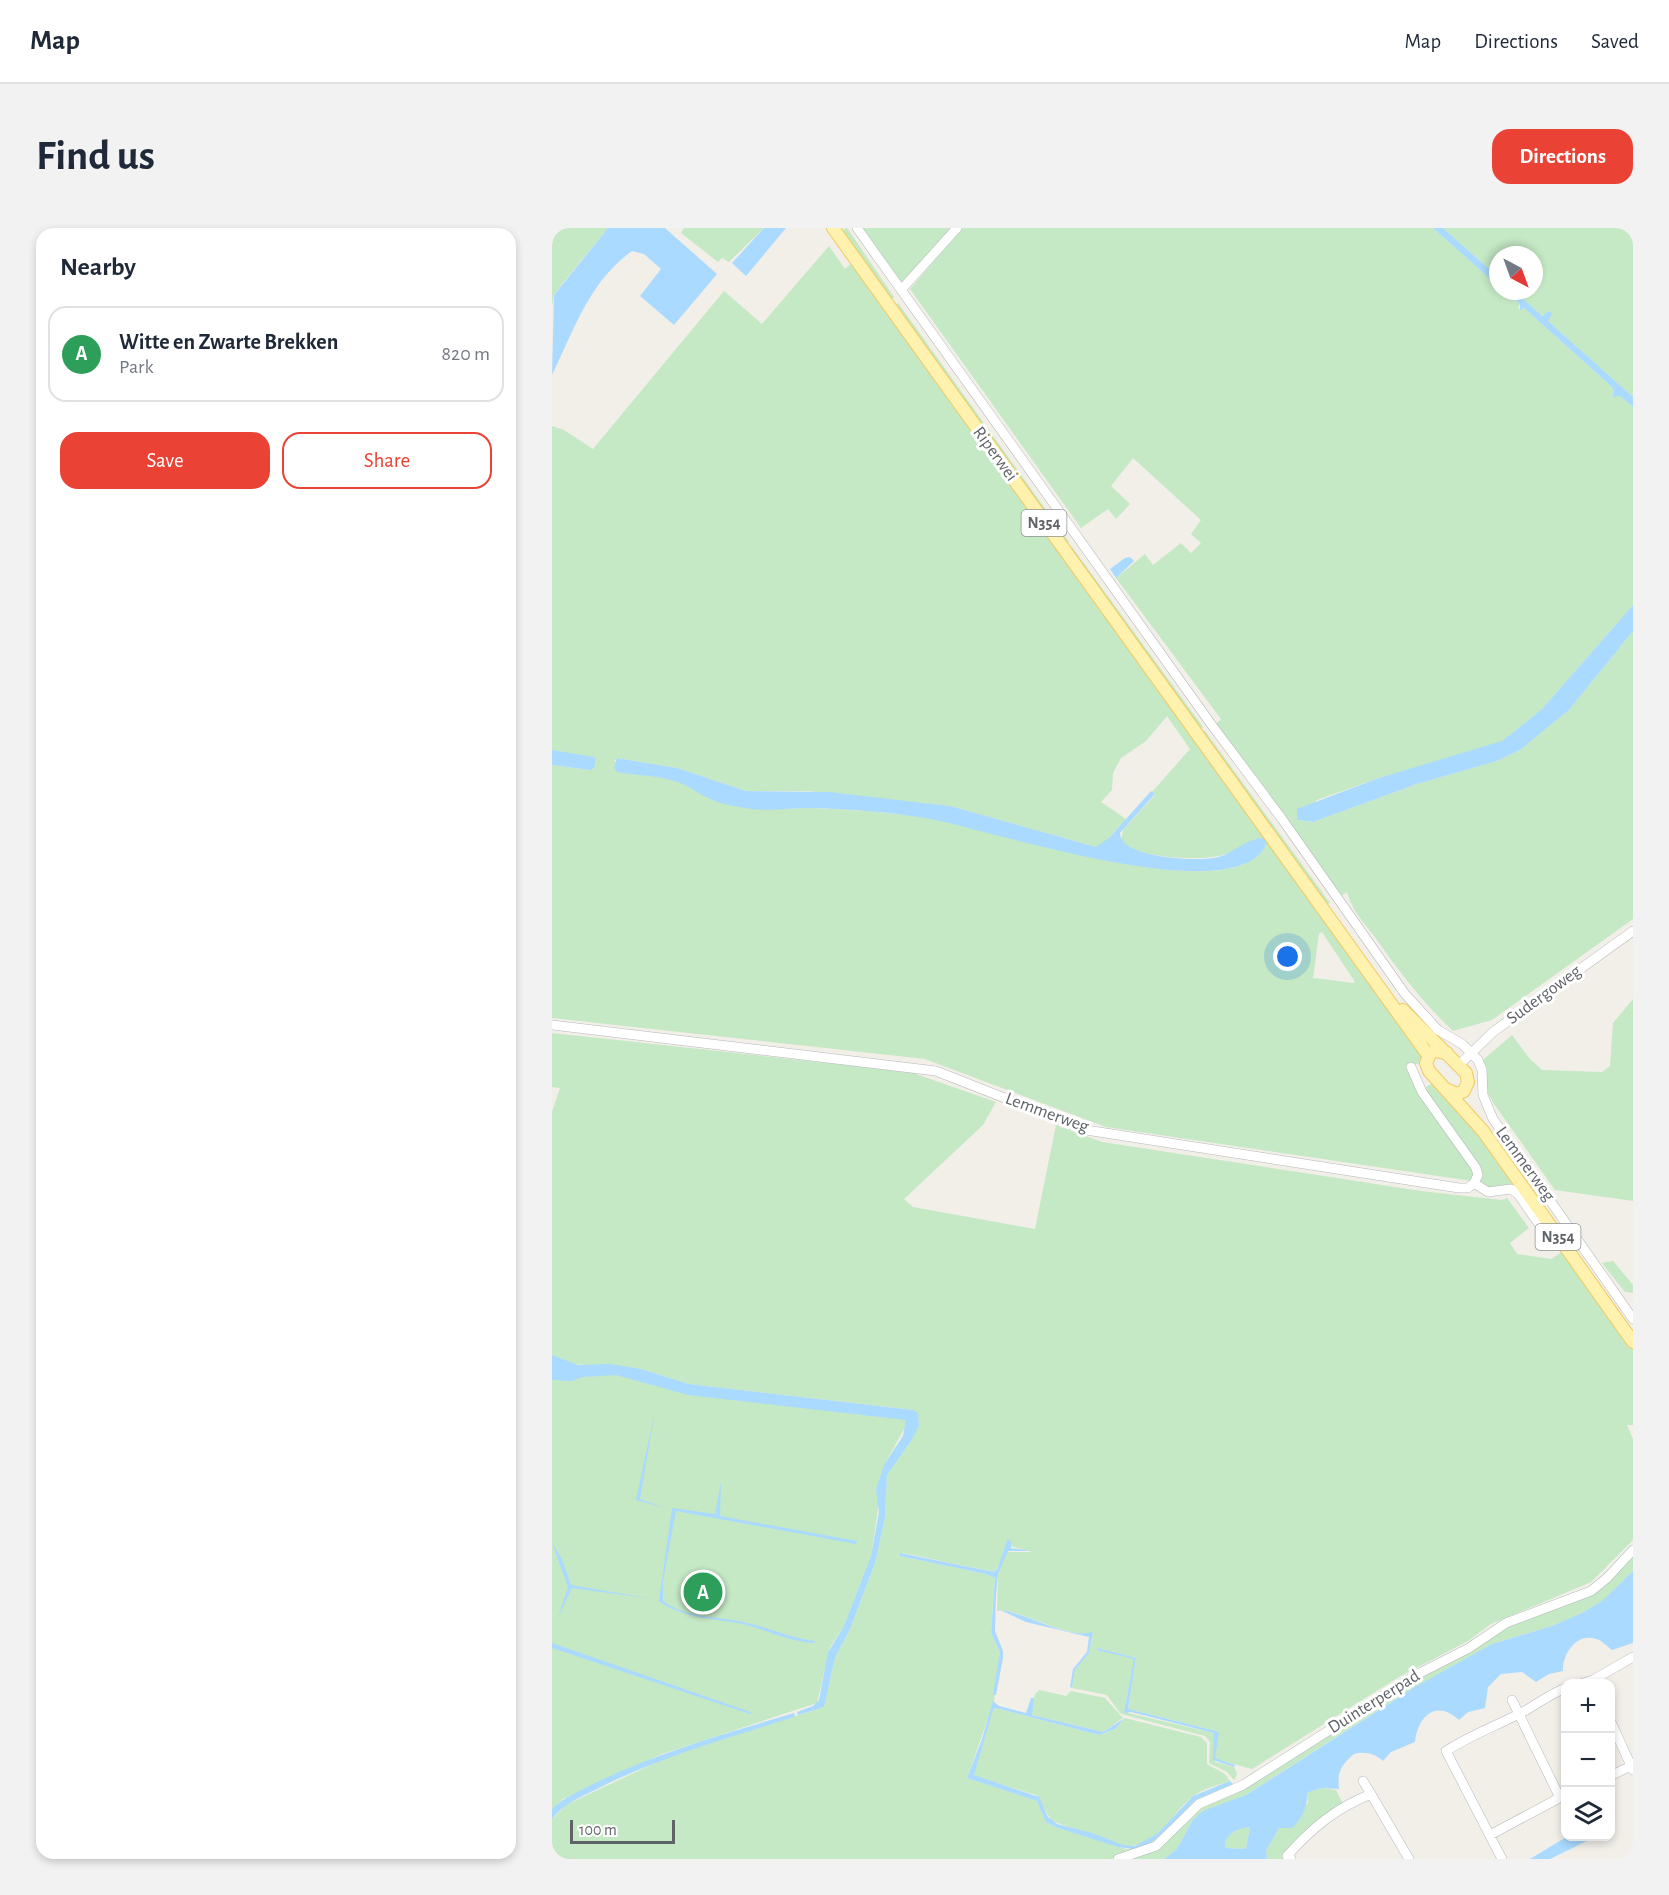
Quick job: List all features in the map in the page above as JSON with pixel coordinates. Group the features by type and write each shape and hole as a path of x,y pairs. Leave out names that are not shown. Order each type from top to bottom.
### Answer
{"main road":[{"name":"Riperwei","path":"833,228 1380,988"},
{"name":"N354","path":"1380,988 1459,1065 1468,1078 1465,1090"},
{"name":"N354","path":"1380,988 1428,1055 1427,1067 1431,1074 1447,1090"},
{"path":"1428,1055 1435,1051 1447,1053"},
{"path":"1447,1090 1457,1094 1465,1090"},
{"name":"Lemmerweg","path":"1447,1090 1483,1131 1633,1342"},
{"name":"Lemmerweg","path":"1465,1090 1468,1102 1483,1131"}],"street":[{"name":"Riperwei","path":"857,228 1412,1003 1441,1032 1471,1053"},
{"path":"889,306 903,293 957,228"},
{"name":"Sudergoweg","path":"1459,1065 1507,1022 1633,931"},
{"name":"Lemmerweg","path":"552,1025 936,1071 1086,1130 1459,1188 1468,1188 1474,1184 1485,1192 1514,1191 1550,1240"},
{"name":"Lemmerweg","path":"1471,1053 1480,1065 1483,1095 1493,1119 1633,1319"},
{"path":"1411,1067 1418,1086 1476,1168 1478,1175 1474,1184"},
{"path":"1418,1086 1431,1074"},
{"name":"Duinterperpad","path":"1118,1859 1156,1846 1199,1804 1243,1785 1422,1672 1469,1648 1506,1623 1591,1591 1607,1578 1633,1550"},
{"path":"1598,1679 1633,1657"},
{"path":"1502,1859 1446,1751 1480,1730 1518,1715 1545,1696 1561,1690"},
{"path":"1512,1700 1561,1792"},
{"path":"1615,1729 1632,1768 1615,1774"},
{"path":"1363,1781 1409,1859"},
{"path":"1291,1859 1287,1856 1326,1817 1371,1794"},
{"path":"1490,1835 1561,1797"}],"green space":[{"path":"552,228 608,228 554,295 552,306"},
{"path":"684,228 764,228 729,262 722,258 718,262 681,233"},
{"path":"847,228 894,297 890,301 840,231"},
{"path":"860,228 954,228 901,285"},
{"path":"963,228 1433,228 1489,278 1489,300 1515,300 1520,304 1518,309 1524,308 1612,387 1614,391 1612,396 1620,396 1633,407 1633,605 1542,709 1502,741 1484,749 1379,778 1317,800 1297,820 1313,822 1417,784 1497,761 1520,750 1569,710 1633,631 1633,919 1492,1020 1453,1031 1411,985 1362,921 1347,892 1341,896 1216,724 1221,719 1116,578 1145,554 1153,565 1181,543 1191,553 1201,543 1191,534 1201,520 1133,458 1111,486 1130,504 1116,519 1108,509 1081,528 910,289"},
{"path":"1443,228 1633,228 1633,397 1548,321 1549,312 1541,316 1524,300 1543,300 1543,246 1489,246 1489,269"},
{"path":"829,246 845,269 852,262 1264,838 1254,840 1226,854 1203,858 1155,855 1141,852 1121,841 1123,830 1155,795 1152,792 1190,749 1167,716 1146,741 1121,758 1113,773 1112,790 1101,802 1126,819 1104,843 1096,847 950,806 808,791 746,791 677,768 618,758 614,761 671,779 719,800 742,807 837,809 922,817 1107,861 1162,869 1211,871 1247,863 1267,842 1423,1049 1422,1063 1408,1066 1474,1171 1472,1181 1106,1127 925,1059 552,1018 552,765 590,770 596,760 552,750 552,426 564,430 593,449 724,291 762,324","holes":["1322,932 1355,982 1313,978 1319,934"]},
{"path":"898,303 1069,542 1065,545 895,307"},
{"path":"1072,547 1203,727 1198,731 1069,549"},
{"path":"1205,731 1330,903 1324,905 1200,733"},
{"path":"1633,999 1633,1201 1555,1190 1494,1104 1488,1093 1483,1060 1512,1035 1530,1059 1542,1070 1602,1072 1610,1066 1613,1023"},
{"path":"552,1033 910,1072 996,1102 983,1125 904,1199 913,1207 1035,1229 1056,1125 1102,1142 1421,1191 1502,1200 1507,1198 1529,1228 1510,1243 1517,1254 1551,1259 1563,1251 1633,1348 1633,1425 1627,1425 1633,1439 1633,1540 1591,1582 1491,1624 1468,1641 1399,1677 1252,1769 1215,1759 1216,1731 1128,1709 1136,1658 1098,1648 1098,1650 1135,1659 1126,1701 1128,1713 1214,1733 1215,1762 1234,1767 1237,1774 1234,1780 1227,1772 1209,1763 1210,1742 1205,1736 1125,1715 1120,1713 1107,1695 1072,1688 1075,1670 1089,1653 1093,1632 1071,1632 1016,1613 997,1611 998,1574 1007,1552 1032,1552 1010,1546 994,1572 903,1553 900,1556 986,1574 995,1578 991,1633 1000,1652 994,1701 967,1778 1038,1801 1046,1822 1055,1827 1126,1849 1133,1849 1168,1830 1179,1815 1195,1800 1233,1784 1234,1787 1212,1796 1169,1833 1138,1852 1111,1859 552,1859 552,1819 566,1805 674,1754 824,1707 835,1658 851,1627 876,1560 885,1517 887,1475 911,1441 913,1410 689,1384 641,1369 573,1364 615,1374 905,1416 907,1424 885,1463 871,1556 843,1628 830,1647 817,1703 662,1754 563,1799 552,1809 552,1112 560,1088 552,1087"},
{"path":"1433,1083 1464,1113 1518,1187 1490,1190 1480,1184 1481,1175 1427,1093 1426,1087"},
{"path":"1613,1261 1633,1285 1633,1293 1625,1292 1602,1263"},
{"path":"1633,1553 1633,1571 1602,1602 1552,1626 1492,1644 1394,1700 1246,1795 1192,1821 1177,1849 1164,1859 1125,1859 1139,1855 1190,1813 1253,1782 1500,1628 1570,1602"},
{"path":"1039,1690 1066,1696 1071,1691 1105,1698 1123,1718 1103,1732 1032,1715 1030,1712 1035,1694"},
{"path":"996,1708 1099,1735 1115,1729 1125,1718 1201,1737 1207,1743 1207,1764 1225,1774 1230,1781 1196,1794 1151,1839 1131,1846 1118,1844 1052,1821 1036,1795 975,1776 993,1710"},
{"path":"1321,1788 1336,1790 1343,1804 1318,1821 1290,1859 1267,1859 1266,1851 1279,1828 1287,1828 1308,1803 1307,1793"},
{"path":"1250,1827 1246,1849 1225,1848 1229,1835"}],"water":[{"path":"608,228 665,228 717,274 674,325 640,296 661,269 644,254 632,251 604,277 594,292 552,375 554,295"},
{"path":"764,228 786,228 746,276 732,263"},
{"path":"1433,228 1443,228 1489,269 1489,278"},
{"path":"1515,300 1524,300 1542,316 1549,311 1552,314 1548,321 1633,397 1633,407 1620,396 1612,397 1614,391 1612,387 1524,308 1520,310 1520,304"},
{"path":"1130,557 1134,561 1116,578 1110,569"},
{"path":"1633,605 1633,631 1569,710 1520,750 1497,761 1417,784 1313,822 1297,820 1297,809 1379,778 1502,741 1542,709"},
{"path":"552,750 594,757 596,759 594,768 590,770 552,765"},
{"path":"617,758 677,768 746,791 829,792 950,806 1096,847 1109,838 1151,791 1155,794 1120,833 1123,841 1132,848 1159,856 1204,859 1220,857 1257,839 1264,838 1267,842 1248,863 1211,871 1163,869 1108,861 1052,849 925,818 840,809 760,810 734,806 710,799 673,780 617,772 614,768"},
{"path":"552,1355 578,1365 610,1364 641,1369 689,1384 913,1410 918,1413 919,1426 887,1475 885,1517 876,1560 851,1627 835,1658 824,1707 798,1715 797,1712 813,1706 819,1700 828,1652 843,1628 871,1556 879,1512 876,1489 885,1463 903,1436 906,1420 688,1395 616,1375 583,1377 572,1381 552,1380"},
{"path":"655,1411 640,1499 665,1508 636,1500"},
{"path":"721,1482 720,1516 857,1541 856,1544 676,1511 663,1581 663,1601 691,1614 752,1624 815,1641 814,1643 787,1638 743,1624 689,1615 659,1601 672,1508 715,1514"},
{"path":"1007,1540 1011,1541 1011,1548 1032,1551 1008,1551 998,1574 995,1631 1003,1651 1003,1658 996,1695 993,1695 1000,1652 991,1633 995,1578 986,1574 900,1556 900,1553 994,1572 998,1568"},
{"path":"552,1543 562,1559 571,1585 653,1599 572,1588 558,1618 568,1587"},
{"path":"1633,1571 1633,1643 1612,1650 1598,1640 1582,1639 1568,1652 1563,1671 1549,1674 1536,1682 1522,1672 1501,1674 1488,1687 1485,1708 1468,1712 1459,1720 1443,1711 1429,1713 1420,1725 1415,1742 1391,1752 1383,1761 1369,1753 1354,1754 1341,1769 1339,1789 1321,1788 1307,1793 1305,1808 1299,1821 1292,1828 1279,1828 1266,1851 1267,1859 1164,1859 1177,1849 1192,1821 1203,1811 1246,1795 1415,1687 1492,1644 1552,1626 1602,1601","holes":["1250,1827 1246,1849 1225,1848 1229,1835"]},
{"path":"1000,1610 1071,1632 1093,1632 1089,1653 1075,1670 1072,1688 1070,1687 1073,1669 1087,1652 1089,1637 1026,1622"},
{"path":"552,1643 753,1713 750,1714 552,1648"},
{"path":"1098,1648 1136,1658 1128,1709 1216,1731 1219,1733 1215,1758 1235,1765 1234,1767 1213,1760 1214,1733 1131,1712 1124,1713 1134,1659 1097,1650"},
{"path":"1031,1698 1034,1698 1032,1715 1103,1732 1125,1718 1115,1729 1099,1735 996,1708 993,1710 974,1775 1039,1797 1048,1817 1057,1824 1092,1833 1123,1845 1135,1846 1157,1834 1193,1796 1230,1781 1233,1784 1195,1800 1161,1835 1147,1845 1133,1849 1118,1847 1055,1827 1046,1822 1037,1801 967,1778 993,1701 999,1706 1026,1713"},
{"path":"794,1713 795,1716 791,1718 692,1749 644,1767 573,1801 552,1819 552,1809 562,1801 619,1772 693,1744"},
{"path":"1561,1840 1587,1841 1550,1859 1530,1859"}],"place":[{"name":"Witte en Zwarte Brekken","path":"703,1592"}]}
